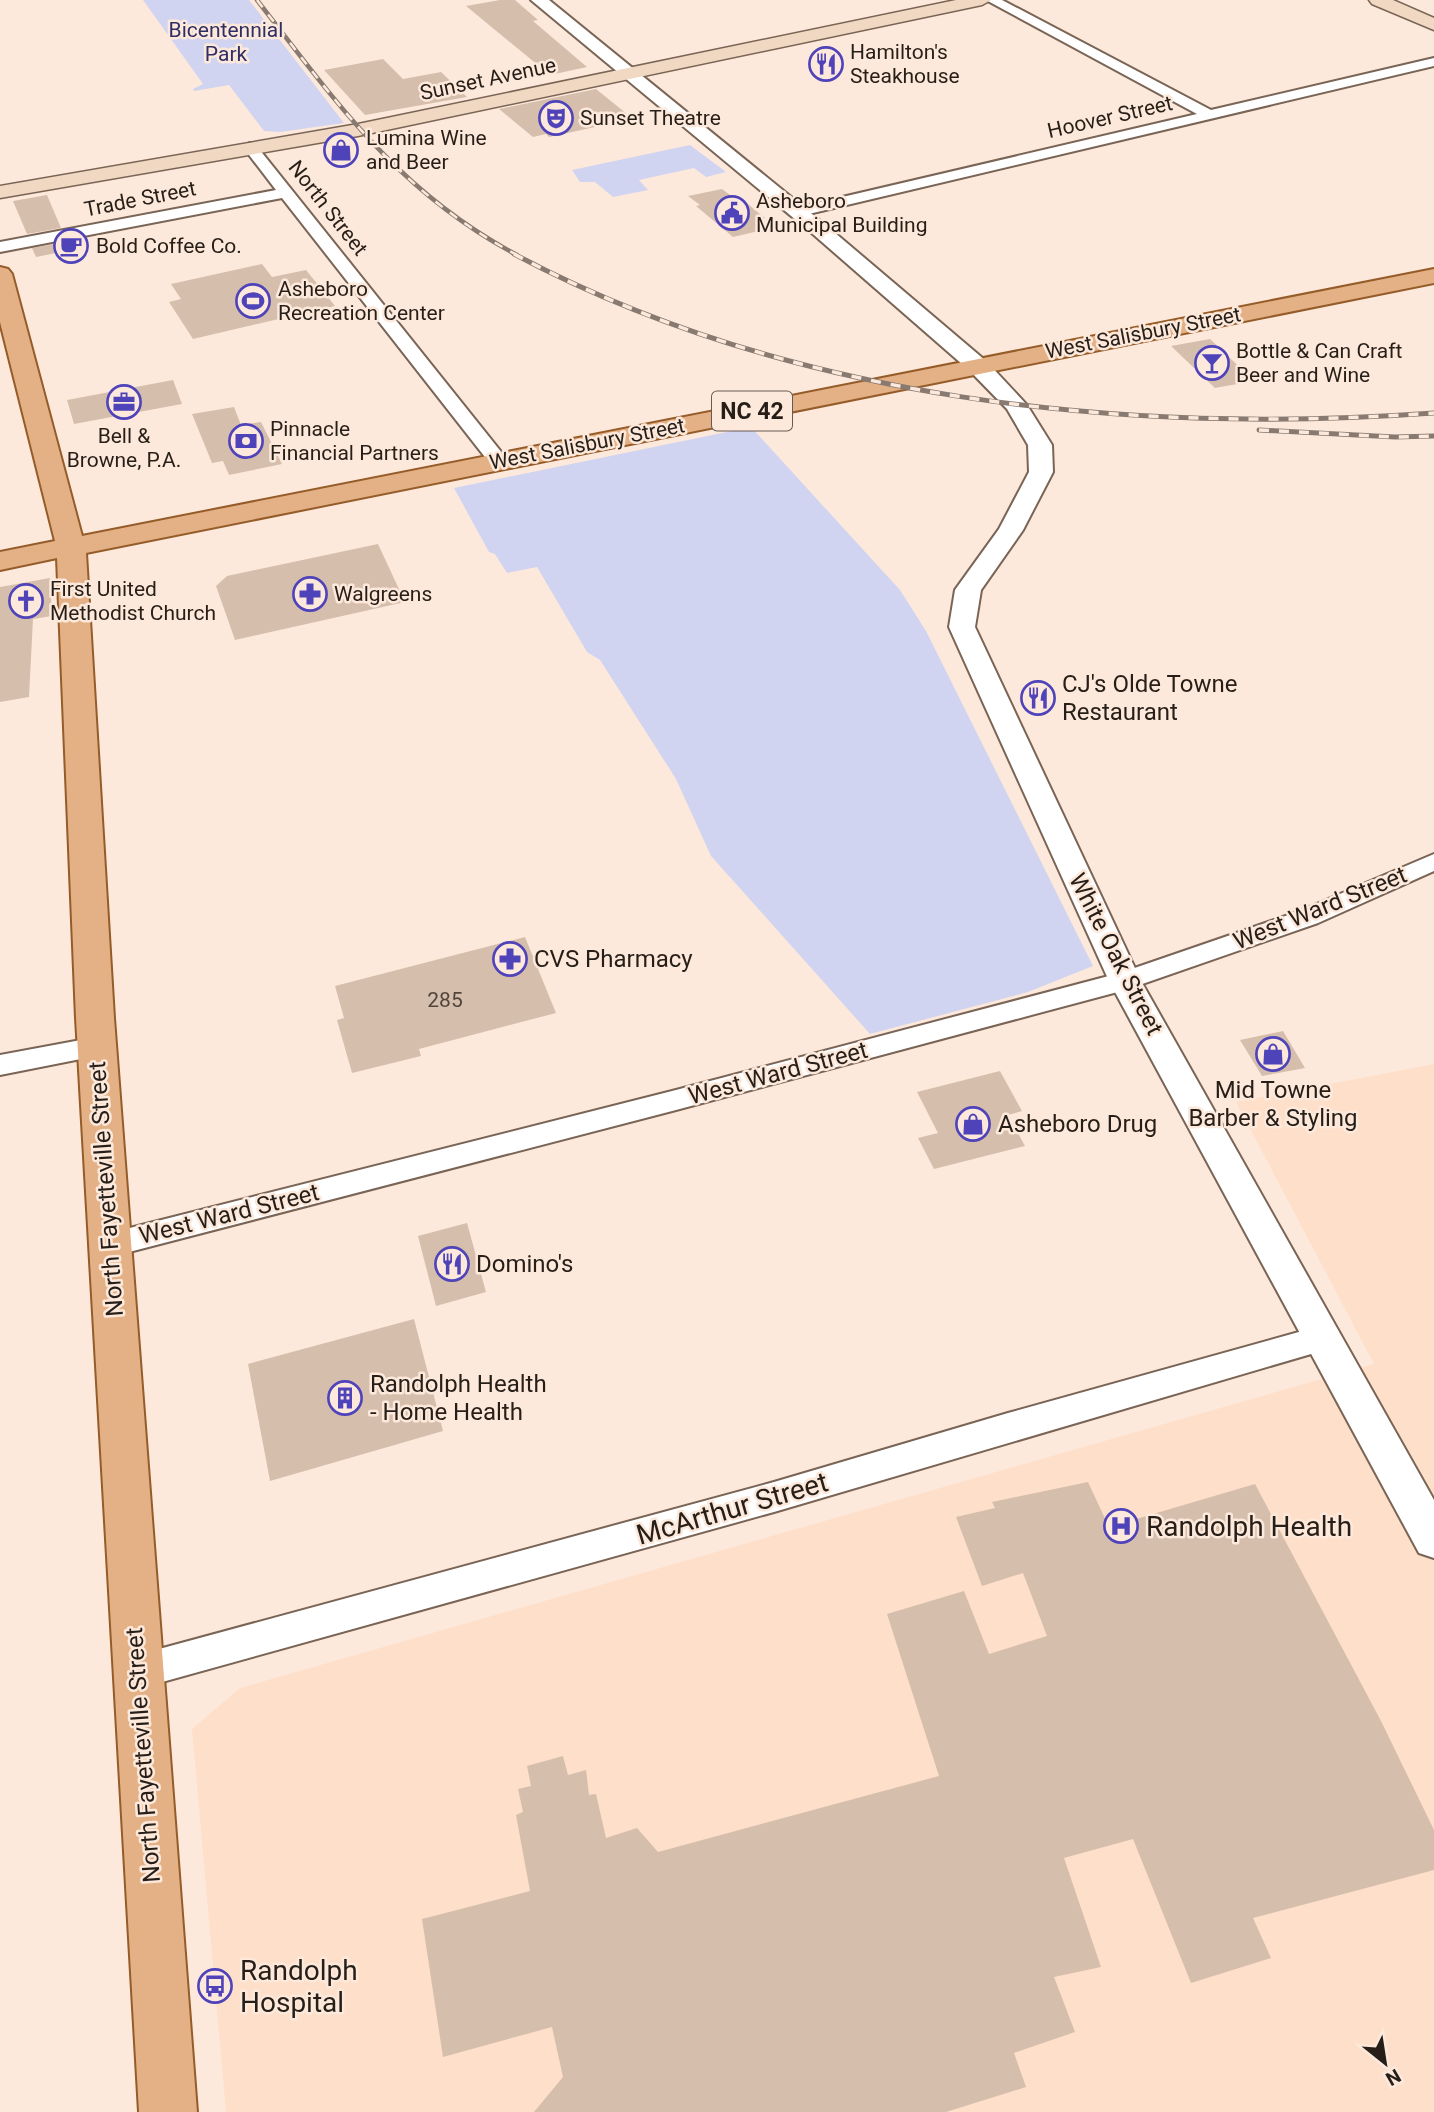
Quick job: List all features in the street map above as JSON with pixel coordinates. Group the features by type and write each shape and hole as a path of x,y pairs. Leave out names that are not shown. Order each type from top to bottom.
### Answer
{"main road":[{"name":"Sunset Avenue","path":"0,192 358,130 982,0"},
{"path":"1378,0 1434,25"},
{"name":"North Fayetteville Street","path":"0,274 71,547 97,1047 168,2112"},
{"name":"West Salisbury Street","path":"71,547 1434,276"},
{"name":"NC 42","path":"0,561 71,547"}],"street":[{"name":"White Oak Street","path":"539,0 978,366 1016,405 1040,445 1041,472 1011,530 968,590 962,627 1125,981 1434,1539"},
{"path":"992,0 1210,115"},
{"name":"Hoover Street","path":"796,212 1434,62"},
{"name":"North Street","path":"250,147 499,462"},
{"name":"Trade Street","path":"0,247 287,192"},
{"name":"West Ward Street","path":"110,1245 676,1100 1125,981 1309,917 1434,862"},
{"path":"0,1065 97,1047"},
{"name":"McArthur Street","path":"137,1672 774,1497 1008,1427 1324,1338"}],"shaded area":[{"name":"Randolph Health","path":"1434,1064 1434,2112 226,2112 192,1729 240,1688 1374,1364 1236,1102"}],"green space":[{"name":"Bicentennial Park","path":"143,0 249,0 344,123 280,132 264,131 229,85 194,91 193,89 203,84"},
{"path":"690,145 726,172 706,177 694,168 639,180 648,190 613,197 595,182 580,182 572,170"},
{"path":"751,427 900,590 926,631 1093,966 1028,992 870,1034 711,856 676,779 600,660 587,652 537,567 507,573 495,554 489,552 454,488"}],"building":[{"path":"515,0 538,20 533,21 587,67 550,75 466,6"},
{"path":"383,59 403,79 441,72 467,97 365,115 324,70"},
{"name":"Sunset Theatre","path":"596,89 627,114 603,119 609,124 549,137 546,134 533,137 499,109"},
{"name":"Asheboro Municipal Building","path":"722,189 734,198 738,196 765,218 760,219 771,228 733,237 688,196"},
{"path":"47,195 61,228 27,234 13,201"},
{"path":"67,242 71,250 36,257 32,248"},
{"name":"Asheboro Recreation Center","path":"262,264 272,277 306,270 335,306 193,339 169,302 181,299 171,284"},
{"name":"Bottle & Can Craft Beer and Wine","path":"1210,339 1254,381 1215,388 1171,346"},
{"name":"Bell & Browne, P.A.","path":"173,380 182,404 74,424 67,400"},
{"name":"Pinnacle Financial Partners","path":"234,407 241,425 261,422 282,464 229,475 223,461 212,463 192,414"},
{"name":"Walgreens","path":"378,544 405,602 235,640 216,586 227,576"},
{"path":"50,578 52,616 33,619 29,697 0,702 0,587"},
{"name":"CVS Pharmacy","path":"525,937 556,1013 419,1049 421,1056 352,1073 337,1020 344,1018 335,986"},
{"name":"Mid Towne Barber & Styling","path":"1283,1031 1305,1068 1262,1076 1240,1040"},
{"name":"Asheboro Drug","path":"1000,1071 1022,1111 1008,1115 1025,1146 934,1169 918,1138 938,1133 917,1092"},
{"name":"Domino's","path":"467,1223 486,1292 436,1306 418,1236"},
{"name":"Randolph Health - Home Health","path":"414,1319 443,1431 270,1481 248,1364"},
{"name":"Randolph Health","path":"1088,1482 1109,1527 1255,1484 1381,1721 1434,1830 1434,1870 1253,1918 1271,1958 1191,1983 1133,1839 1064,1858 1101,1967 1054,1977 1075,2032 1014,2053 1026,2087 946,2112 534,2112 563,2077 552,2027 443,2057 422,1919 530,1891 516,1815 523,1812 518,1789 531,1786 527,1766 563,1756 568,1775 586,1770 589,1795 596,1794 606,1838 637,1828 658,1852 939,1776 887,1614 964,1591 989,1654 1047,1636 1023,1573 982,1586 956,1517 995,1508 992,1502"}],"railway":[{"path":"257,0 343,109 404,174 437,203 517,255"},
{"path":"514,254 620,304 731,344 845,375 962,397 1080,411 1199,418 1317,419 1434,413"},
{"path":"1259,430 1395,437 1434,436"}],"place":[{"name":"Hamilton's Steakhouse","path":"826,64"},
{"name":"Sunset Theatre","path":"556,118"},
{"name":"Lumina Wine and Beer","path":"341,150"},
{"name":"Asheboro Municipal Building","path":"732,213"},
{"name":"Bold Coffee Co.","path":"71,246"},
{"name":"Asheboro Recreation Center","path":"253,301"},
{"name":"Bottle & Can Craft Beer and Wine","path":"1212,363"},
{"name":"Bell & Browne, P.A.","path":"124,402"},
{"name":"Pinnacle Financial Partners","path":"246,441"},
{"name":"Walgreens","path":"310,594"},
{"name":"First United Methodist Church","path":"26,601"},
{"name":"CJ's Olde Towne Restaurant","path":"1038,698"},
{"name":"CVS Pharmacy","path":"510,959"},
{"name":"Mid Towne Barber & Styling","path":"1273,1054"},
{"name":"Asheboro Drug","path":"973,1124"},
{"name":"Domino's","path":"452,1264"},
{"name":"Randolph Health - Home Health","path":"345,1398"},
{"name":"Randolph Health","path":"1121,1526"},
{"name":"Randolph Hospital","path":"215,1986"}]}
